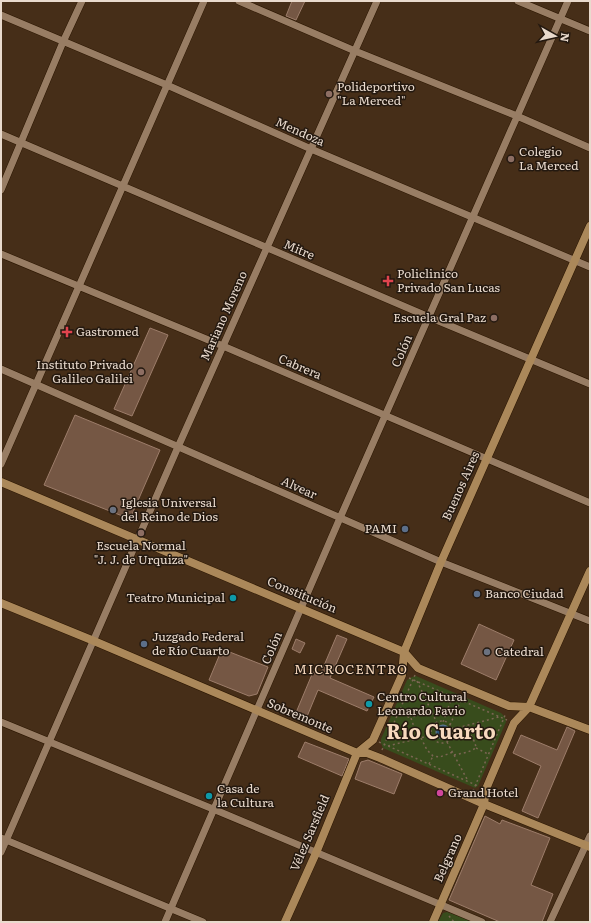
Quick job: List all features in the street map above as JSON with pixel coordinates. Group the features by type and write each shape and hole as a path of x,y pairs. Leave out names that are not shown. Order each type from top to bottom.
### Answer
{"main road":[{"name":"Buenos Aires","path":"357,753 373,740 402,675 404,652 441,562 590,226"},
{"name":"Constitución","path":"1,482 404,652 418,668 509,706 529,707 590,730"},
{"path":"514,723 529,707 590,571"},
{"name":"Sobremonte","path":"1,603 357,753 367,753 380,758 484,804 588,846"},
{"name":"Belgrano","path":"433,922 484,804 486,789 514,723"},
{"name":"Vélez Sarsfield","path":"285,922 316,853 357,753"}],"street":[{"path":"1,190 63,42 82,1"},
{"path":"1,464 204,1"},
{"path":"239,1 355,51 517,116 590,148"},
{"name":"Mariano Moreno","path":"1,852 4,839 94,641 178,447 377,1"},
{"path":"518,1 590,31"},
{"name":"Colón","path":"165,922 340,518 568,1"},
{"name":"Mendoza","path":"1,15 167,85 311,149 590,267"},
{"name":"Mitre","path":"1,134 429,317 590,384"},
{"name":"Cabrera","path":"1,254 223,346 590,503"},
{"name":"Alvear","path":"1,369 441,562 590,620"},
{"path":"1,722 482,922"},
{"path":"550,922 588,846 590,836"},
{"path":"4,839 203,922"}],"path":[{"path":"380,758 384,745 418,668"},
{"path":"402,675 514,723"},
{"path":"417,681 437,723"},
{"path":"442,722 453,697"},
{"path":"450,725 461,700"},
{"path":"470,797 509,706"},
{"path":"398,713 411,718 417,715 432,712"},
{"path":"453,730 500,717"},
{"path":"411,718 412,726 418,739"},
{"path":"442,722 450,725 453,730 451,739 447,742 438,742 432,735 434,726 437,723 442,722"},
{"path":"466,726 468,732 475,741 476,748"},
{"path":"388,746 432,735"},
{"path":"421,738 427,750 433,756 440,757 453,752"},
{"path":"373,740 486,789"},
{"path":"447,742 468,781"},
{"path":"476,748 488,754"},
{"path":"454,755 468,752 476,748"},
{"path":"429,764 433,756"}],"green space":[{"path":"416,676 501,713 505,717 506,722 478,786 475,788 383,748 381,739 407,680"},
{"path":"447,912 474,922 438,922 443,913"}],"water":[{"path":"443,725 448,727 450,732 448,737 443,739 438,737 436,732 438,727"}],"building":[{"path":"292,1 305,1 296,20 286,16"},
{"name":"Instituto Privado Galileo Galilei","path":"150,328 168,335 132,416 114,409"},
{"path":"75,415 160,450 130,519 44,485"},
{"name":"Catedral","path":"479,624 514,640 496,680 461,664"},
{"path":"337,635 347,639 330,678 374,697 367,711 318,690 306,719 295,715 313,672 320,675"},
{"path":"296,639 305,643 300,653 292,649"},
{"path":"222,649 268,667 257,694 249,696 209,680"},
{"path":"567,727 575,731 538,818 522,811 541,766 513,753 521,735 557,750"},
{"path":"305,742 349,759 342,776 298,757"},
{"path":"368,760 402,774 394,794 355,779 361,762"},
{"path":"485,816 500,824 502,820 550,838 531,885 553,894 542,922 500,922 449,900"}],"place":[{"name":"Polideportivo \"La Merced\"","path":"329,94"},
{"name":"Colegio La Merced","path":"511,159"},
{"name":"Policlinico Privado San Lucas","path":"388,281"},
{"name":"Escuela Gral Paz","path":"494,318"},
{"name":"Gastromed","path":"67,332"},
{"name":"Instituto Privado Galileo Galilei","path":"141,372"},
{"name":"Iglesia Universal del Reino de Dios","path":"113,510"},
{"name":"PAMI","path":"405,529"},
{"name":"Escuela Normal \"J. J. de Urquiza\"","path":"141,533"},
{"name":"Banco Ciudad","path":"477,594"},
{"name":"Teatro Municipal","path":"233,598"},
{"name":"Juzgado Federal de Río Cuarto","path":"144,644"},
{"name":"Catedral","path":"487,652"},
{"name":"Centro Cultural Leonardo Favio","path":"369,704"},
{"name":"Grand Hotel","path":"440,793"},
{"name":"Casa de la Cultura","path":"209,796"}],"district":[{"name":"MICROCENTRO","path":"351,669"},
{"name":"Río Cuarto","path":"441,732"}]}
